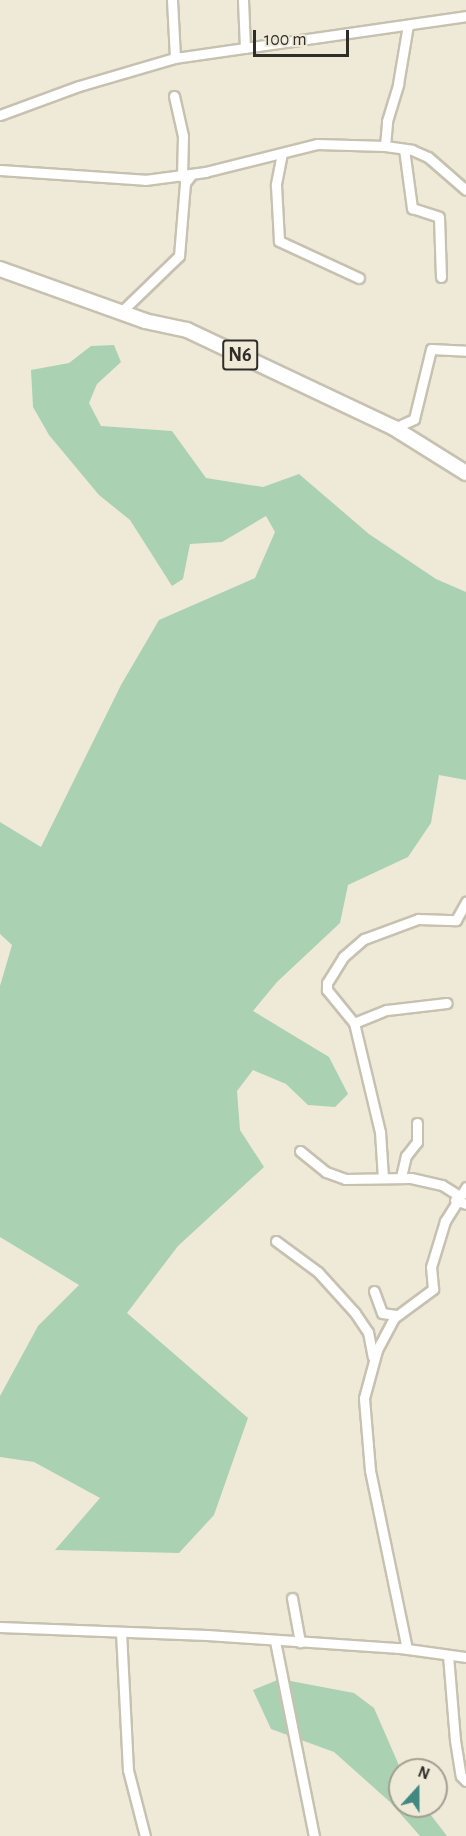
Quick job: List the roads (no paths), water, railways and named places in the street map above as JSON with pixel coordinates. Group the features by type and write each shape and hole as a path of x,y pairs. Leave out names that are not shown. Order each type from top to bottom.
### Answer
{"highway":[{"name":"N6","path":"0,270 123,310 146,321 187,330 394,428 466,473"}],"street":[{"path":"172,0 175,58"},
{"path":"243,0 245,48"},
{"path":"0,116 79,86 175,58 408,25 465,12"},
{"path":"385,146 387,120 398,84 408,25"},
{"path":"174,96 183,136 182,177"},
{"path":"0,170 145,180 182,177 317,144 385,146 404,149 428,158 466,190"},
{"path":"404,149 412,208 439,217 441,277"},
{"path":"282,153 276,185 279,242 359,278"},
{"path":"123,310 178,256 185,183 192,174"},
{"path":"394,428 414,419 431,349 466,351"},
{"path":"383,1178 383,1152 354,1023 326,987 344,957 364,939 418,920 454,920 464,916 466,902"},
{"path":"354,1023 387,1010 447,1003"},
{"path":"401,1177 406,1156 417,1142 417,1123"},
{"path":"300,1151 326,1172 345,1179 401,1177 442,1185 466,1204"},
{"path":"407,1649 367,1449 364,1398 373,1362 396,1315 433,1289 431,1267 457,1198 466,1186"},
{"path":"276,1241 318,1272 355,1313 368,1332 373,1362"},
{"path":"374,1291 382,1312 396,1315"},
{"path":"292,1598 300,1642"},
{"path":"0,1627 300,1642 407,1649 466,1657"},
{"path":"122,1632 128,1770 145,1836"},
{"path":"275,1641 314,1836"},
{"path":"448,1655 455,1740 461,1776 466,1781"}]}
